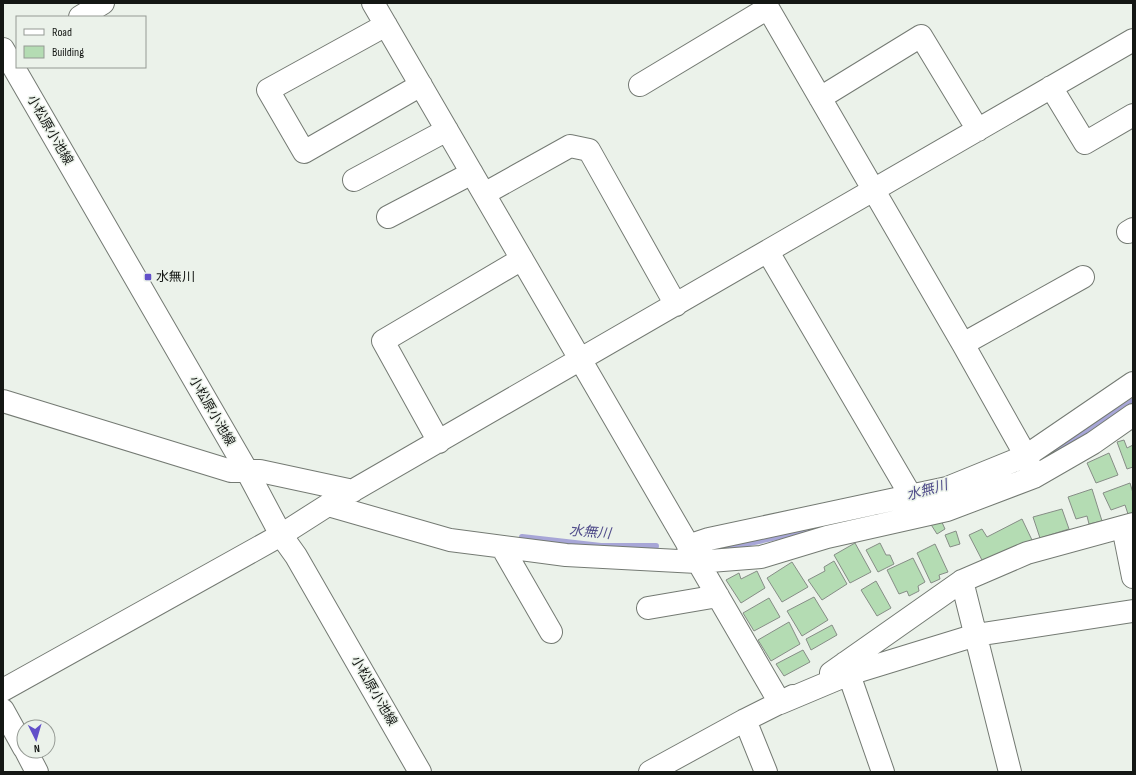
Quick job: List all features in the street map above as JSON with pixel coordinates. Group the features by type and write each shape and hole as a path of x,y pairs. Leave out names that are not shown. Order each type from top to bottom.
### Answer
{"street":[{"path":"82,16 103,3"},
{"path":"373,3 780,703"},
{"path":"640,84 767,6 963,344 1026,456 1034,477"},
{"path":"386,25 268,90 304,152 421,85"},
{"path":"820,98 921,36 978,130"},
{"path":"3,690 281,535 328,505 1133,40"},
{"name":"小松原小池線","path":"8,56 247,471 281,535 296,556 420,772"},
{"path":"1051,87 1085,144 1133,115"},
{"path":"354,180 447,130"},
{"path":"484,194 570,146 589,150 676,305"},
{"path":"388,217 472,173"},
{"path":"768,252 913,506"},
{"path":"439,442 383,342 522,259"},
{"path":"963,344 1083,277"},
{"path":"328,505 450,540 566,555 693,554 761,557 827,537 913,506 947,488 1026,456 1133,383"},
{"path":"3,401 231,471 260,471 354,491"},
{"path":"913,506 947,510 1034,477 1093,443 1133,415"},
{"path":"650,772 745,720 847,669 962,581 1027,553 1128,525 1133,577"},
{"path":"502,547 551,632"},
{"path":"962,581 1010,772"},
{"path":"648,608 718,596"},
{"path":"847,669 976,635 1133,611"},
{"path":"847,669 883,772"},
{"path":"3,710 16,734"},
{"path":"745,720 766,772"},
{"path":"30,759 37,772"}],"building":[{"path":"1124,440 1127,448 1133,445 1133,467 1127,469 1117,442"},
{"path":"1109,453 1118,475 1096,483 1087,463"},
{"path":"1130,483 1133,493 1133,515 1129,517 1125,505 1111,510 1103,493"},
{"path":"1092,489 1102,521 1089,524 1087,516 1076,519 1068,497"},
{"path":"1062,509 1069,529 1040,538 1033,517"},
{"path":"940,518 945,529 937,534 930,523"},
{"path":"1022,519 1032,540 1001,556 983,562 969,535 982,529 987,537"},
{"path":"956,531 960,544 950,547 945,535"},
{"path":"855,543 871,572 850,583 834,555"},
{"path":"880,543 886,555 890,555 894,564 878,572 866,550"},
{"path":"935,544 948,572 939,575 940,579 931,583 917,553"},
{"path":"913,558 925,582 918,586 919,591 909,596 907,591 899,594 887,570"},
{"path":"834,561 847,584 822,600 808,580 825,571 824,567"},
{"path":"792,562 808,587 782,602 767,578"},
{"path":"757,571 765,588 741,603 726,580 739,573 741,579"},
{"path":"876,581 891,608 877,616 861,590"},
{"path":"814,597 828,620 802,636 787,611"},
{"path":"769,598 780,617 754,631 743,613"},
{"path":"789,622 800,644 771,661 758,640"},
{"path":"832,625 837,635 811,650 806,639"},
{"path":"803,650 810,662 784,676 776,664"}],"waterway":[{"name":"水無川","path":"1037,460 1051,454 1133,401"},
{"name":"水無川","path":"713,551 827,526"},
{"name":"水無川","path":"522,537 601,546 656,546"}],"place":[{"name":"水無川","path":"148,277"}]}
